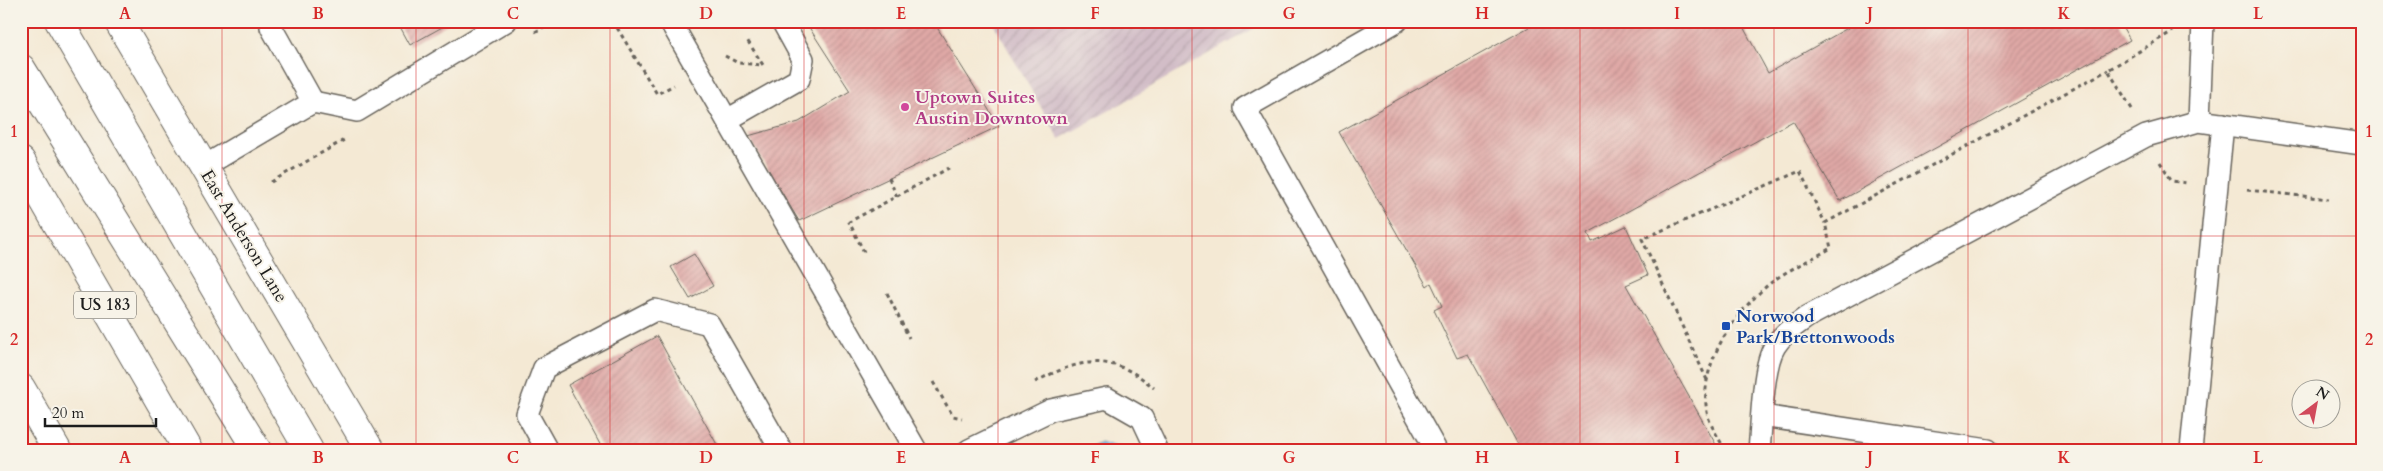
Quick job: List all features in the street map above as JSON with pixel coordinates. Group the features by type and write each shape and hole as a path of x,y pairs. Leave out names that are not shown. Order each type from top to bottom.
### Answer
{"main road":[{"path":"59,21 309,450"},
{"name":"East Anderson Lane","path":"118,21 370,450"},
{"path":"21,68 257,450"},
{"name":"US 183","path":"21,161 188,450"},
{"path":"21,388 56,450"}],"lane":[{"path":"203,166 313,102 357,111 506,21"},
{"path":"670,21 916,450"},
{"path":"727,120 799,78 803,59 782,21"},
{"path":"1397,21 1245,108 1436,450"},
{"path":"2199,121 2203,21"},
{"path":"271,27 313,102"},
{"path":"1759,450 1768,366 1774,347 1785,333 1807,317 2146,136 2199,121 2362,144"},
{"path":"2191,450 2223,124"},
{"path":"547,450 527,414 544,368 655,310 709,324 781,450"},
{"path":"969,450 1051,410 1107,398 1142,418 1157,450"},
{"path":"1762,416 1988,450"}],"path":[{"path":"613,21 657,94 677,83"},
{"path":"1825,223 2108,70 2181,26"},
{"path":"723,55 738,63 763,66 747,40"},
{"path":"2108,70 2133,112"},
{"path":"2156,155 2172,181 2192,184"},
{"path":"864,252 849,222 948,168"},
{"path":"1707,380 1642,239 1800,171 1825,223 1831,248 1769,284 1740,314 1717,350 1707,380 1707,412 1725,450"},
{"path":"889,178 897,197"},
{"path":"2245,190 2329,199"},
{"path":"887,293 909,338"}],"shaded area":[{"path":"992,21 1267,21 1059,139"}],"water":[{"path":"1100,442 1128,449 1129,450 1085,450"}],"building":[{"path":"397,21 453,21 410,45"},
{"name":"Uptown Suites Austin Downtown","path":"805,21 933,21 999,126 799,221 748,136 799,122 850,91"},
{"path":"1540,21 1740,21 1768,73 1860,21 2119,21 2130,40 1840,201 1793,121 1588,233 1592,242 1626,226 1648,275 1626,285 1719,450 1521,450 1468,354 1457,358 1434,310 1442,306 1431,283 1427,286 1339,132"},
{"path":"694,254 713,286 690,299 671,267"},
{"path":"657,336 720,450 603,450 568,385"}],"place":[{"name":"Uptown Suites Austin Downtown","path":"905,107"},
{"name":"Norwood Park/Brettonwoods","path":"1726,326"}]}
